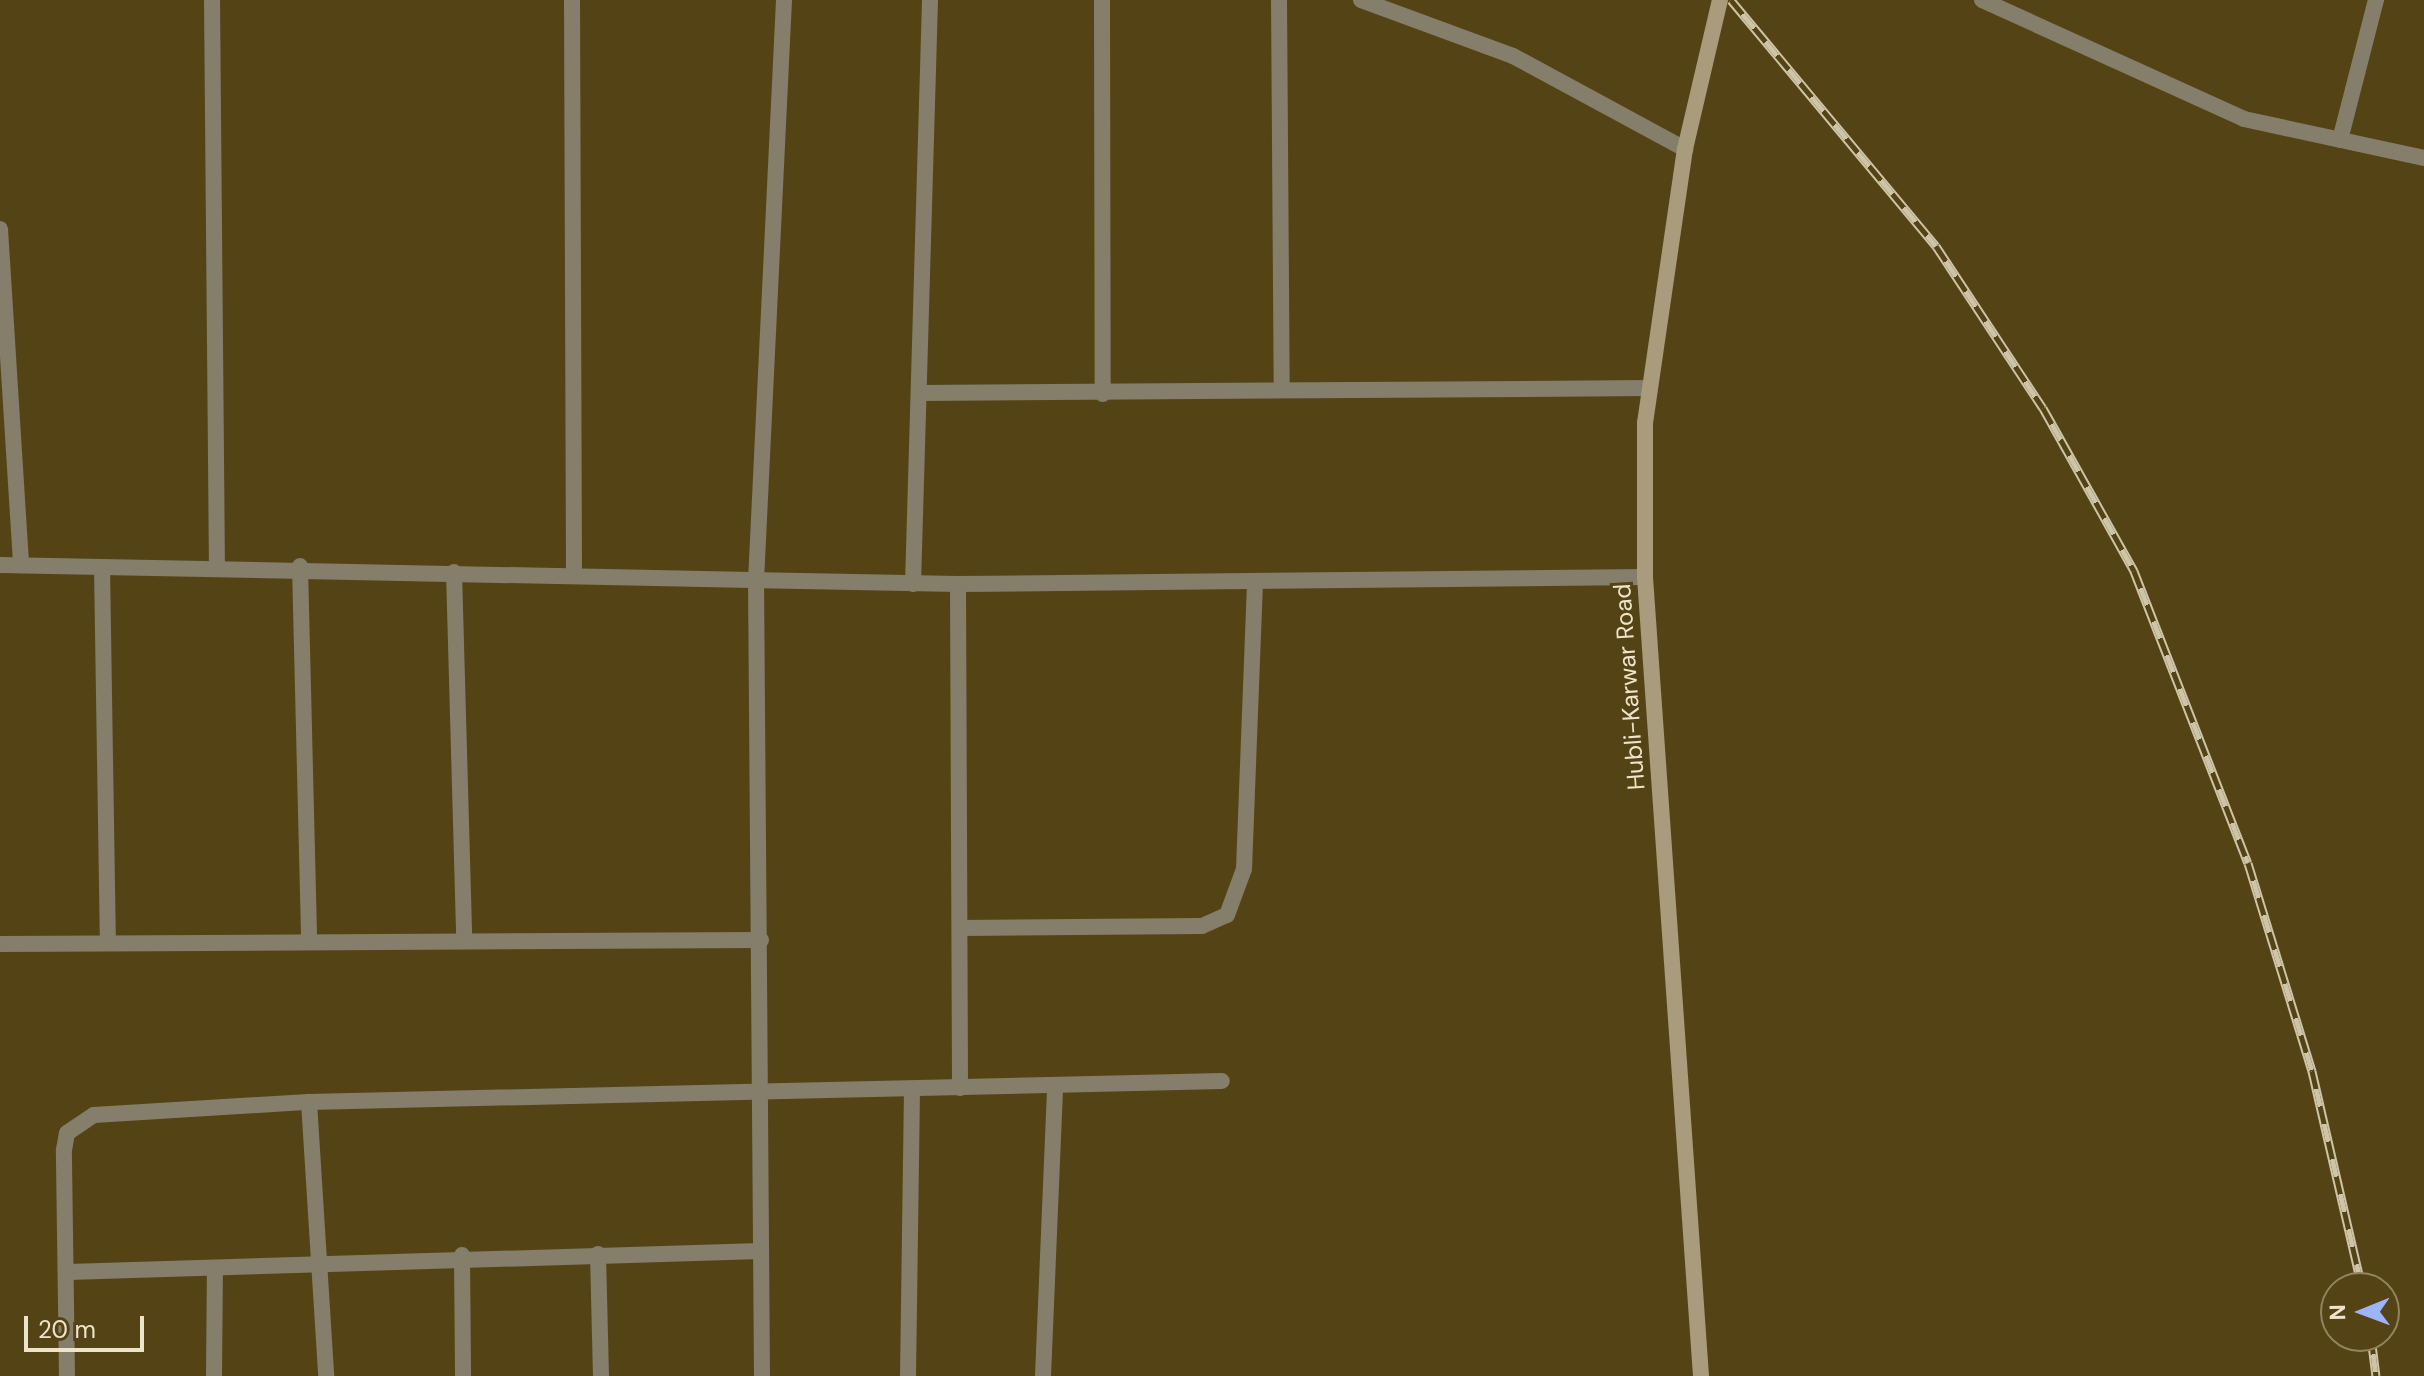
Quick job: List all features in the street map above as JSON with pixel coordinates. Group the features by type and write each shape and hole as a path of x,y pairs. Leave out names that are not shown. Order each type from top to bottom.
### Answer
{"main road":[{"name":"Hubli-Karwar Road","path":"1701,1376 1645,577 1650,388 1685,149 1720,0"}],"street":[{"path":"212,0 217,568"},
{"path":"572,0 574,574"},
{"path":"762,1376 764,1094 756,581 784,0"},
{"path":"913,584 921,393 930,0"},
{"path":"1102,0 1103,394"},
{"path":"1279,0 1282,390"},
{"path":"1361,0 1463,33 1685,149"},
{"path":"1982,0 2244,119 2424,158"},
{"path":"2340,140 2376,0"},
{"path":"0,229 21,565"},
{"path":"921,393 1650,388"},
{"path":"0,565 300,566 913,584 1255,584 1645,577"},
{"path":"300,566 309,938"},
{"path":"102,567 108,941"},
{"path":"454,572 464,939"},
{"path":"958,584 960,1088"},
{"path":"961,928 1202,926 1227,915 1244,869 1255,584"},
{"path":"0,944 309,938 761,940"},
{"path":"67,1376 64,1150 77,1121 112,1112 309,1102 912,1091 1222,1081"},
{"path":"1043,1376 1055,1087"},
{"path":"908,1376 912,1091"},
{"path":"309,1102 326,1376"},
{"path":"68,1272 215,1269 462,1255 761,1251"},
{"path":"598,1254 601,1376"},
{"path":"462,1255 463,1376"},
{"path":"214,1376 215,1269"}],"railway":[{"path":"1731,0 1936,246 2043,408 2134,571 2248,863 2312,1071 2358,1272"},
{"path":"2373,1352 2376,1376"}]}
